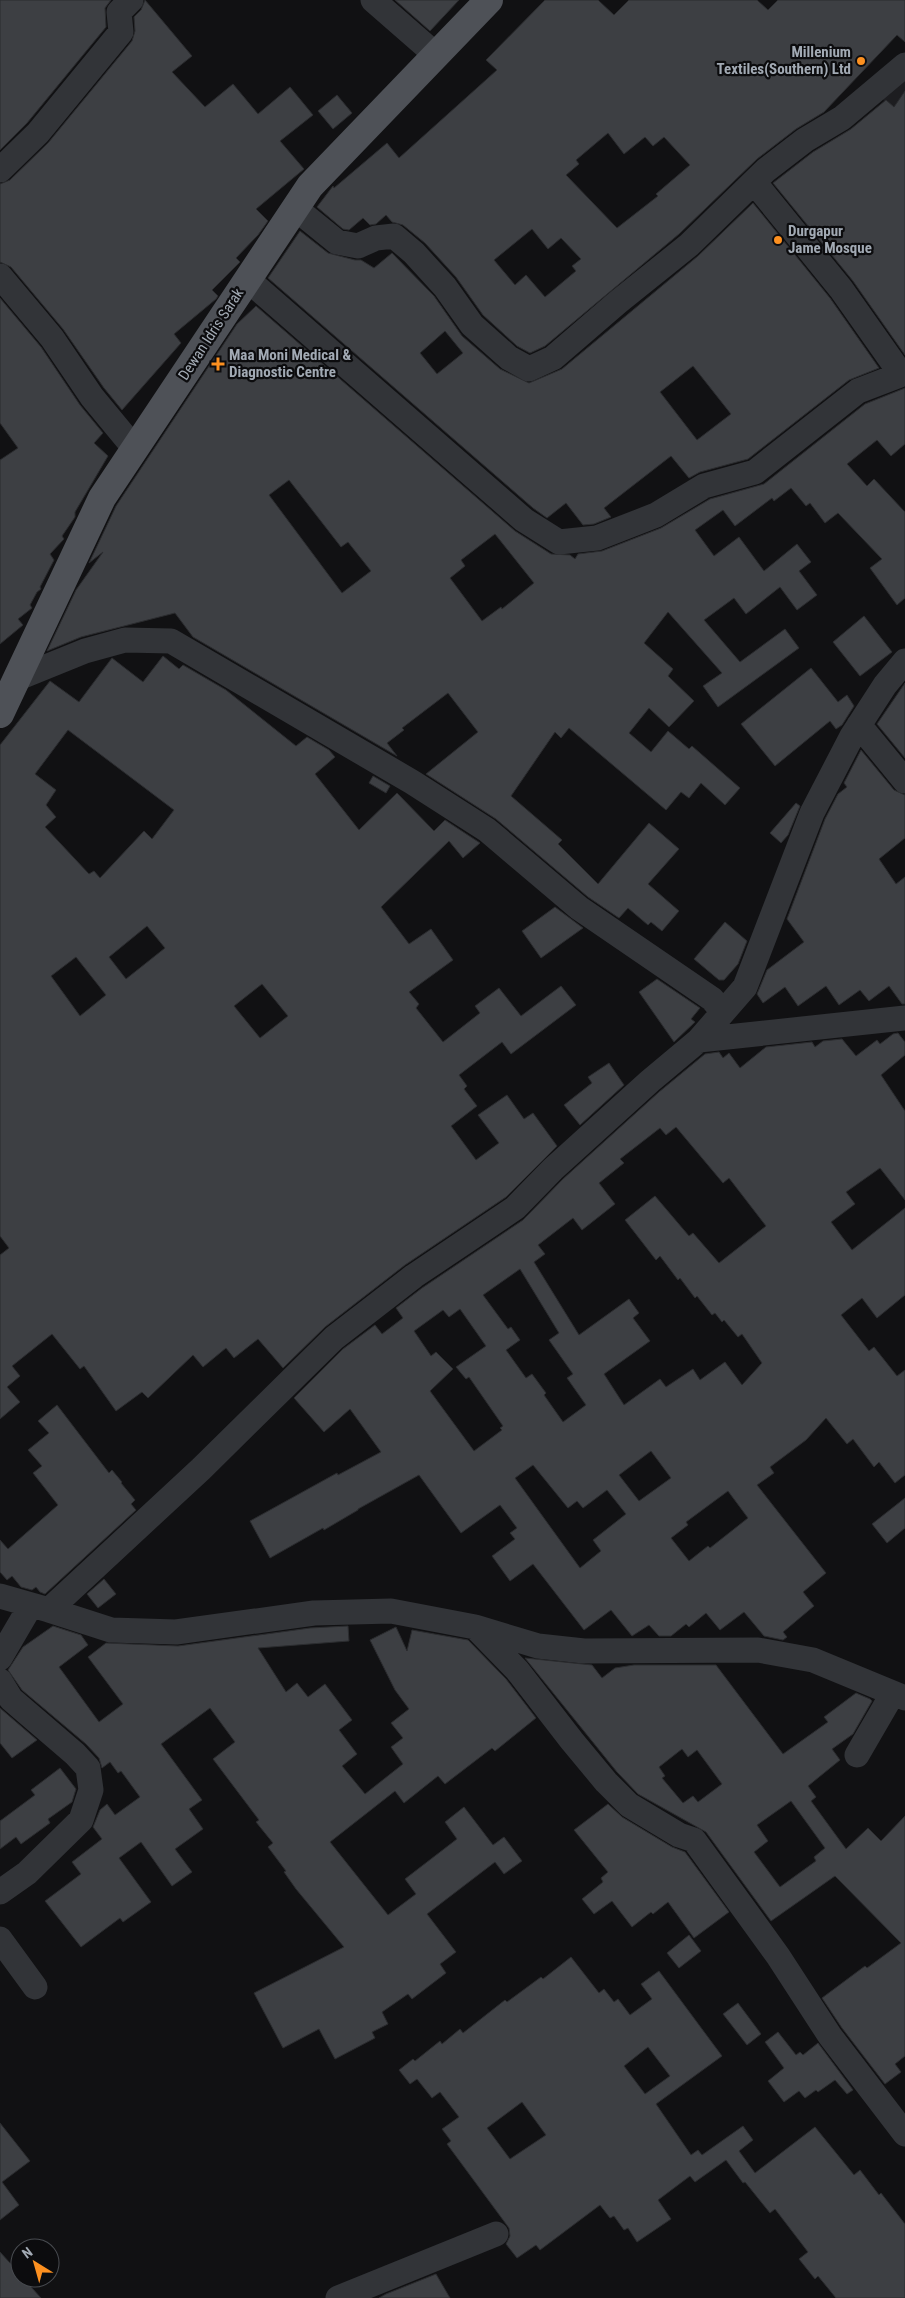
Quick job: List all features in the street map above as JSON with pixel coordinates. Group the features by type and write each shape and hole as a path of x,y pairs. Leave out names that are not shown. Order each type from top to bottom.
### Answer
{"main road":[{"name":"Dewan Idris Sarak","path":"0,714 102,498 310,186 489,0"}],"street":[{"path":"0,170 38,133 122,32 119,12 131,0"},
{"path":"372,0 436,55"},
{"path":"295,208 337,242 358,246 376,238 394,236 414,253 445,286 472,325 509,358 529,369 553,358 689,245 766,170 805,140 842,118 905,65"},
{"path":"247,279 524,520 559,542 598,538 656,515 704,486 754,472 858,391 903,373 841,288 754,182"},
{"path":"0,276 52,338 92,397 135,449"},
{"path":"16,679 85,651 125,640 171,641 412,782 487,830 579,908 712,999 723,1012"},
{"path":"0,1658 40,1607 201,1469 334,1338 414,1276 514,1208 650,1081 699,1040 745,987 812,814 859,725 905,661"},
{"path":"859,725 905,781"},
{"path":"699,1040 905,1018"},
{"path":"0,1596 111,1630 176,1632 314,1613 390,1611 475,1627 538,1646 584,1651 758,1650 783,1654 813,1660 899,1696 857,1755"},
{"path":"475,1627 517,1670 606,1782 629,1805 679,1835 694,1840 778,1956 830,2036 905,2134"},
{"path":"0,1681 10,1699 75,1754 88,1768 91,1790 81,1820 27,1873 0,1892"},
{"path":"0,1939 35,1987"},
{"path":"338,2298 496,2234"}],"shaded area":[{"path":"905,67 905,117 878,96"}],"building":[{"path":"0,0 111,0 105,8 106,27 27,123 0,150"},
{"path":"145,0 192,56 172,72 205,107 233,84 258,114 290,87 313,115 280,141 304,169 256,209 268,221 258,235 236,258 240,262 212,290 218,296 216,299 174,334 181,343 122,410 104,388 63,329 11,267 0,262 0,184 10,180 48,143 132,41 135,31 134,17 141,10"},
{"path":"395,0 459,0 430,31"},
{"path":"545,0 598,0 614,15 629,0 757,0 768,10 778,0 905,0 905,42 897,35 824,112 796,129 757,159 679,234 545,346 530,353 517,346 483,315 456,277 425,243 403,225 392,222 386,215 376,224 370,225 363,218 349,230 343,229 317,207 333,186 334,188 387,143 399,158 497,70 486,60","holes":["608,133 624,154 645,137 653,146 664,137 690,165 656,194 658,196 617,228 566,175 579,164 576,160","532,229 548,249 561,238 581,259 572,266 576,271 545,297 526,275 515,285 494,260"]},
{"path":"905,91 905,355 853,281 773,183 813,152 851,129 886,100 894,107"},
{"path":"337,95 352,113 333,129 318,111"},
{"path":"753,203 830,298 879,368 849,380 748,459 700,472 689,478 671,456 604,508 611,517 594,524 583,525 566,503 547,518 533,508 268,278 300,231 328,253 361,260 374,268 392,253 434,296 462,336 500,369 529,383 562,369 698,256","holes":["445,331 463,353 437,374 420,353","693,366 731,414 697,440 660,392"]},
{"path":"0,298 41,347 80,405 103,433 94,443 108,456 75,512 75,517 62,536 64,539 50,554 54,560 40,587 41,589 37,592 30,605 32,608 18,619 23,625 0,644 0,460 18,448 0,423"},
{"path":"256,306 515,531 551,554 570,555 575,559 578,554 602,551 661,528 710,499 764,484 865,404 905,388 905,444 891,456 877,440 847,464 867,486 874,479 905,512 905,598 897,605 870,568 882,559 838,513 825,523 810,503 806,506 791,488 774,501 772,498 735,526 723,510 695,530 714,556 739,537 764,571 797,544 811,562 799,571 817,595 797,610 780,587 746,614 734,598 704,620 740,662 785,629 799,648 718,707 703,686 722,673 668,612 644,643 673,669 668,676 694,701 669,727 649,708 629,733 651,752 668,731 689,749 692,746 740,788 725,805 701,783 689,798 681,792 666,810 569,728 561,738 555,732 511,796 562,840 558,844 598,884 649,823 679,849 648,884 679,911 662,931 651,922 648,925 628,908 619,918 588,897 496,819 426,774 478,732 448,693 402,728 404,730 387,743 397,756 193,637 175,613 81,637 47,651 76,590 103,552 89,563 116,506 237,324","holes":["289,480 341,547 348,542 371,571 342,593 269,495","495,534 534,583 502,609 501,607 482,621 450,578 465,566 461,560"]},
{"path":"864,616 892,652 860,676 833,642"},
{"path":"163,656 179,669 183,665 226,690 296,746 307,737 329,750 335,757 315,774 359,830 397,793 434,831 445,820 480,843 463,858 449,841 381,907 409,944 431,929 453,960 409,992 419,1004 416,1008 443,1042 480,1013 475,1006 499,988 521,1016 561,986 576,1005 511,1054 502,1042 459,1075 467,1086 464,1089 477,1106 451,1126 476,1160 499,1143 478,1115 507,1095 524,1119 533,1113 557,1146 506,1197 405,1265 325,1327 283,1368 258,1339 234,1358 226,1348 203,1367 193,1355 148,1398 142,1392 116,1411 84,1366 80,1369 52,1334 12,1366 20,1376 7,1387 20,1402 0,1419 0,1255 9,1248 0,1236 0,745 50,681 79,702 112,658 143,682","holes":["68,730 174,810 152,839 144,831 100,878 94,871 89,874 45,827 56,817 46,805 56,790 35,774","147,926 165,948 126,979 109,957","76,957 106,995 80,1016 51,976","262,984 288,1016 260,1038 234,1006"]},
{"path":"811,668 838,702 847,695 854,706 842,725 836,729 830,721 775,766 741,724"},
{"path":"905,683 905,758 877,724"},
{"path":"861,750 894,790 905,795 905,838 879,859 896,884 905,877 905,1004 902,1004 889,986 869,1001 860,990 839,1005 826,986 798,1006 785,987 763,1003 757,994 767,970 804,942 787,919 825,819 838,794 847,787 844,783"},
{"path":"373,776 390,786 386,793 369,783"},
{"path":"796,803 800,806 788,835 781,843 770,833"},
{"path":"555,907 583,928 541,958 522,931"},
{"path":"725,922 747,941 738,964 724,980 719,980 694,959"},
{"path":"657,979 700,1008 691,1019 695,1022 674,1042 639,992"},
{"path":"898,1033 905,1042 905,1055 881,1075 905,1111 905,1200 880,1168 846,1192 855,1204 831,1222 852,1250 905,1208 905,1295 877,1318 862,1298 841,1315 869,1351 874,1347 897,1376 905,1370 905,1475 895,1483 879,1462 874,1467 853,1439 847,1444 826,1418 806,1440 770,1467 774,1473 757,1485 826,1573 803,1592 814,1606 783,1632 787,1637 783,1640 764,1636 744,1612 720,1630 706,1613 689,1627 686,1624 671,1636 659,1636 649,1625 632,1636 611,1610 584,1630 533,1564 510,1581 492,1556 515,1539 510,1533 517,1528 500,1505 461,1533 419,1475 324,1530 323,1528 270,1558 250,1521 337,1473 338,1475 381,1452 350,1409 324,1432 294,1398 343,1349 375,1325 382,1334 403,1318 396,1308 422,1288 523,1220 563,1179 659,1092 705,1054 719,1052 723,1058 729,1053 740,1068 766,1047 812,1042 815,1047 823,1041 842,1039 856,1056 877,1040 880,1044 893,1034","holes":["676,1127 723,1183 729,1178 766,1226 719,1263 693,1233 689,1236 655,1196 625,1220 656,1260 660,1256 678,1280 680,1278 695,1298 697,1296 712,1315 715,1313 722,1322 724,1320 738,1337 742,1334 762,1363 742,1385 725,1362 700,1380 693,1369 666,1387 660,1379 624,1405 604,1374 650,1341 633,1318 639,1313 629,1299 579,1335 534,1262 545,1254 538,1245 573,1218 582,1230 615,1204 599,1183 624,1163 620,1159 660,1128 666,1135","520,1269 559,1333 549,1340 573,1374 567,1378 586,1405 563,1422 532,1374 526,1378 506,1350 520,1340 511,1327 508,1329 483,1295","460,1309 486,1346 456,1367 466,1379 469,1377 503,1426 500,1428 502,1430 474,1451 430,1391 453,1369 436,1352 431,1356 414,1331 443,1310 449,1317","651,1451 671,1478 639,1501 619,1475","533,1465 568,1508 577,1501 583,1508 607,1490 626,1514 593,1540 601,1551 580,1568 515,1478","728,1491 748,1518 710,1548 708,1546 689,1561 671,1538 688,1525 686,1522"]},
{"path":"609,1063 624,1085 580,1125 564,1105 592,1083 588,1077"},
{"path":"57,1405 109,1473 112,1470 122,1482 135,1500 131,1504 136,1510 45,1594 36,1587 32,1590 21,1587 12,1576 7,1580 0,1572 0,1540 8,1549 58,1505 33,1473 42,1466 28,1450 49,1433 38,1421"},
{"path":"905,1498 905,1528 887,1543 872,1524"},
{"path":"104,1579 116,1594 98,1608 87,1594"},
{"path":"53,1626 81,1635 88,1645 59,1667 99,1722 123,1704 88,1657 106,1643 178,1646 310,1628 348,1626 349,1641 258,1648 286,1692 297,1683 308,1697 325,1684 352,1720 339,1730 357,1754 342,1766 365,1794 403,1764 391,1747 403,1738 391,1723 409,1709 395,1690 370,1640 396,1627 407,1651 412,1630 468,1640 506,1679 536,1718 495,1751 492,1748 445,1784 438,1776 404,1803 395,1791 330,1842 388,1915 416,1894 405,1879 457,1839 445,1822 464,1807 493,1845 504,1837 522,1861 504,1874 495,1862 427,1914 456,1952 440,1964 446,1973 412,1999 408,1994 382,2012 388,2024 372,2032 375,2038 335,2059 319,2029 283,2048 254,1993 344,1947 284,1872 286,1871 268,1847 273,1843 256,1822 259,1820 213,1759 235,1742 210,1708 161,1744 202,1800 189,1809 203,1829 175,1849 192,1872 172,1886 141,1842 119,1858 151,1902 123,1922 120,1918 81,1947 45,1901 81,1874 72,1862 102,1839 93,1827 100,1810 107,1804 115,1815 140,1797 121,1771 118,1773 110,1762 102,1768 99,1758 86,1744 22,1690 8,1670 23,1647"},
{"path":"525,1658 592,1665 602,1678 615,1668 634,1665 716,1665 783,1754 828,1722 824,1717 856,1693 872,1701 853,1734 832,1749 840,1760 808,1786 816,1797 811,1801 846,1849 868,1828 881,1841 905,1816 905,2056 895,2064 901,2072 885,2084 842,2028 822,1998 865,1966 867,1968 901,1943 835,1876 771,1921 706,1832 638,1794 617,1772","holes":["682,1749 688,1757 697,1750 722,1784 698,1802 693,1796 683,1803 662,1778 665,1776 659,1767","791,1801 825,1848 814,1857 816,1861 780,1887 754,1852 768,1841 757,1825"]},
{"path":"0,1708 37,1740 12,1758 0,1743"},
{"path":"60,1768 76,1789 72,1802 48,1819 50,1823 21,1844 16,1837 0,1849 0,1821 35,1795 31,1790"},
{"path":"608,1804 622,1817 672,1847 685,1852 729,1912 694,1938 668,1902 632,1927 612,1901 594,1914 582,1899 603,1882 601,1878 608,1872 574,1830"},
{"path":"689,1935 701,1951 679,1968 667,1953"},
{"path":"571,1957 599,1993 604,1989 614,2002 618,1999 630,2015 652,1999 641,1984 659,1971 722,2056 656,2104 691,2155 698,2150 702,2155 743,2126 753,2140 739,2151 755,2173 815,2127 854,2175 860,2170 905,2224 905,2298 836,2298 818,2276 815,2279 799,2259 808,2252 775,2209 770,2213 745,2182 743,2183 726,2160 695,2182 690,2176 658,2200 671,2219 637,2242 628,2228 624,2230 614,2216 610,2218 600,2205 540,2250 536,2245 517,2258 506,2244 510,2236 509,2228 447,2144 451,2141 442,2129 459,2117 440,2092 432,2098 417,2079 410,2084 399,2070 413,2059 415,2061 440,2041 442,2044 460,2029 463,2033 505,2000 507,2002 541,1977 543,1979","holes":["648,2047 670,2076 645,2094 624,2066","522,2102 546,2135 510,2159 487,2128"]},
{"path":"738,2003 761,2034 747,2045 723,2014"},
{"path":"778,2032 796,2055 800,2052 803,2055 818,2043 853,2090 847,2094 835,2080 818,2092 816,2090 805,2098 799,2091 784,2102 768,2081 784,2068 765,2042"},
{"path":"0,2123 30,2161 2,2182 19,2205 0,2220"},
{"path":"0,2252 10,2263 10,2288 32,2288 41,2298 0,2298"},
{"path":"436,2274 450,2298 379,2298 386,2294"}],"place":[{"name":"Millenium Textiles(Southern) Ltd","path":"861,61"},
{"name":"Durgapur Jame Mosque","path":"778,240"},
{"name":"Maa Moni Medical & Diagnostic Centre","path":"218,364"}]}
